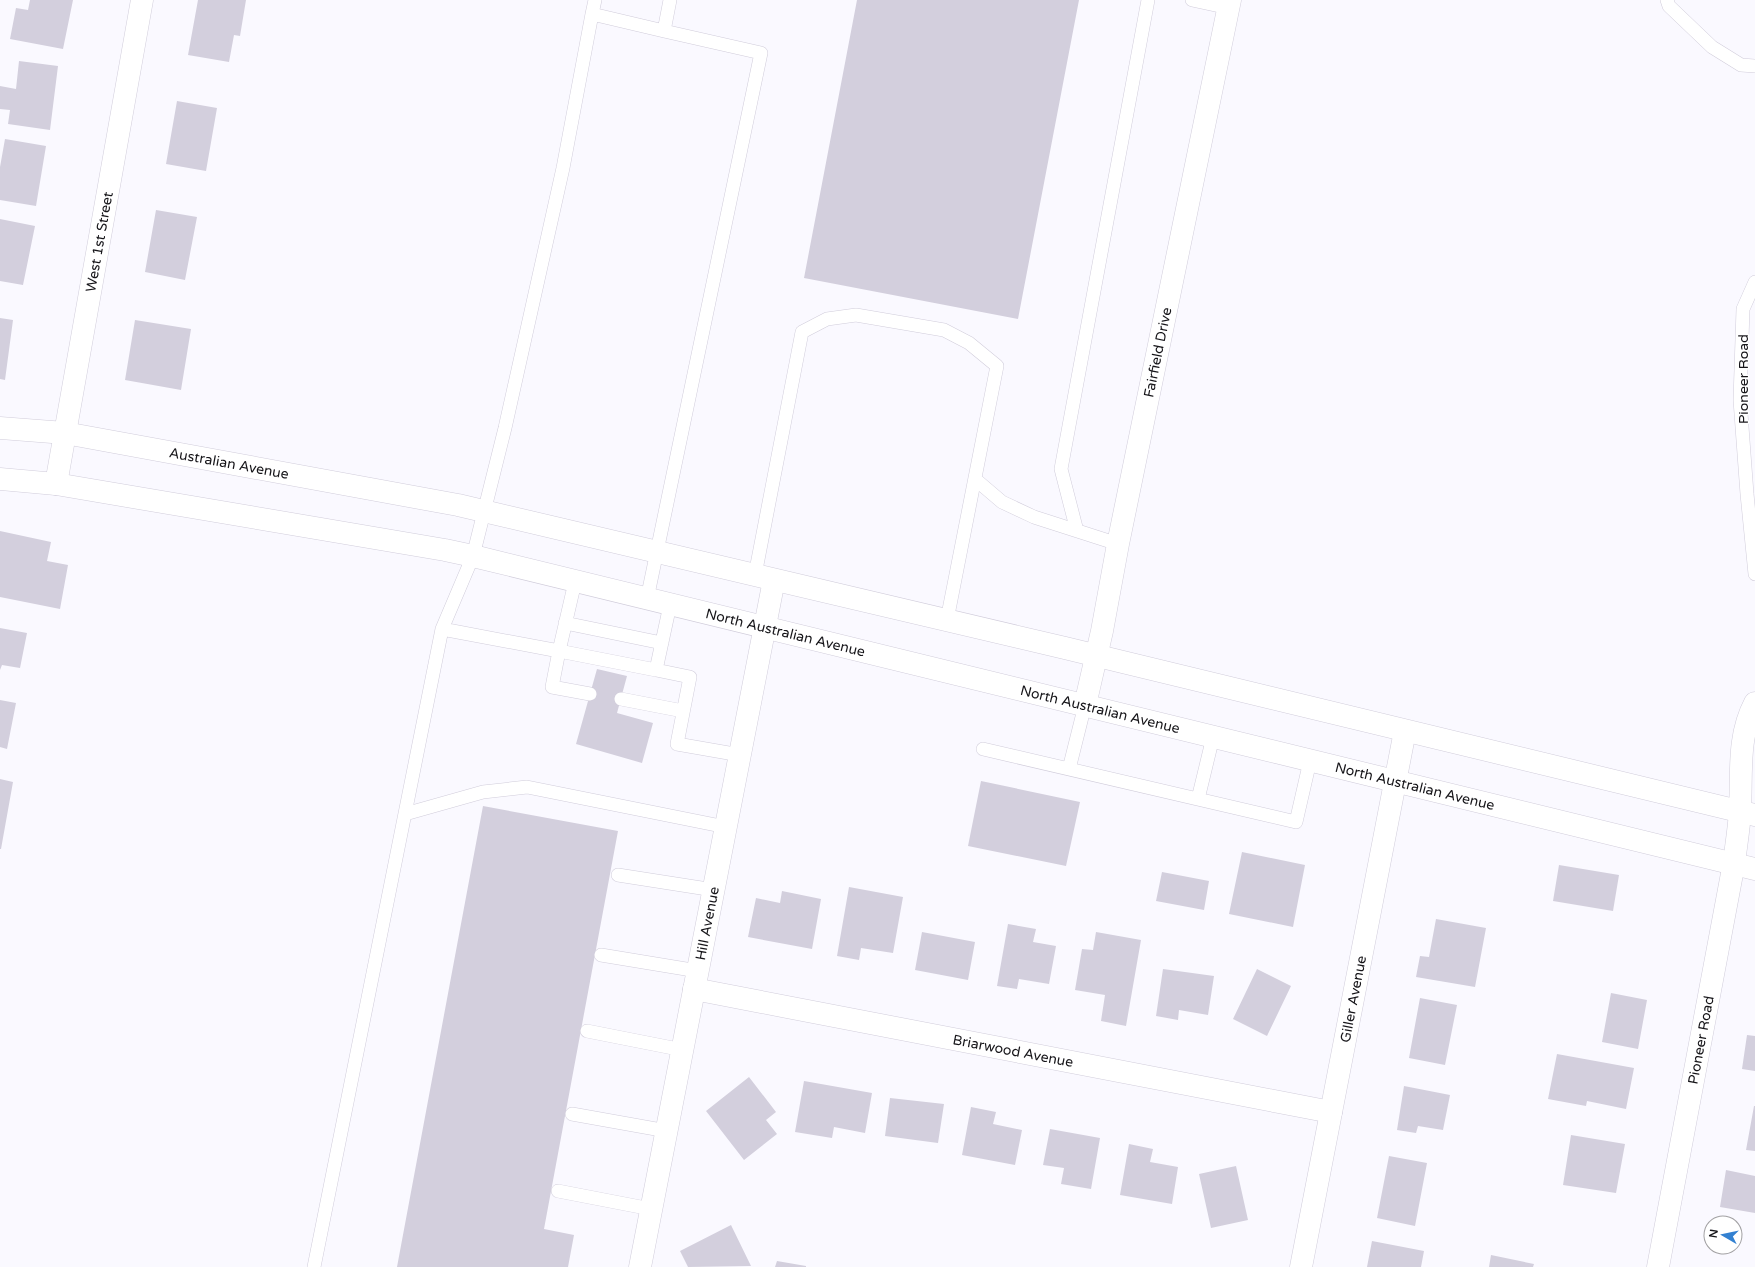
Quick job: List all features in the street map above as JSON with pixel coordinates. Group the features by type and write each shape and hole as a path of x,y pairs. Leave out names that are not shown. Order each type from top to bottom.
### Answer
{"street":[{"name":"West 1st Street","path":"56,484 142,0"},
{"name":"Fairfield Drive","path":"1084,705 1096,657 1229,4"},
{"name":"Australian Avenue","path":"0,428 65,433 484,510"},
{"path":"0,480 56,484"},
{"name":"North Australian Avenue","path":"56,484 473,556 1745,866"},
{"path":"484,510 765,578 947,620 1748,814"},
{"name":"Hill Avenue","path":"640,1267 765,628 765,578"},
{"name":"Pioneer Road","path":"1658,1267 1745,866 1748,814 1740,753 1749,714 1755,703"},
{"name":"Giller Avenue","path":"1301,1267 1405,731"},
{"name":"Pioneer Road","path":"1748,814 1755,791"},
{"name":"Briarwood Avenue","path":"696,980 1331,1112"}],"lane":[{"path":"314,1267 442,629 473,556 506,428 560,183 595,0"},
{"path":"664,31 670,0"},
{"path":"1078,531 1062,469 1148,0"},
{"path":"1192,0 1229,4"},
{"path":"1667,0 1670,6 1712,47 1740,65 1755,66"},
{"path":"592,14 761,53 647,599"},
{"name":"Pioneer Road","path":"1755,282 1743,309 1740,400 1755,574"},
{"path":"765,578 802,332 827,319 856,314 944,330 969,343 997,366 947,620"},
{"path":"975,479 1002,502 1034,517 1118,544"},
{"path":"575,582 552,687 590,694"},
{"path":"656,670 670,605"},
{"path":"565,623 662,643"},
{"path":"442,629 690,677 677,744 740,755"},
{"path":"621,699 683,711"},
{"path":"1070,769 1084,705"},
{"path":"1198,799 1213,737"},
{"path":"983,749 1296,822 1310,761"},
{"path":"405,814 483,792 527,786 726,827"},
{"path":"618,875 714,890"},
{"path":"601,955 696,980"},
{"path":"587,1031 683,1050"},
{"path":"572,1114 667,1131"},
{"path":"558,1191 651,1209"}],"building":[{"path":"30,0 73,0 63,49 10,39 16,8 28,10"},
{"path":"198,0 246,0 240,36 234,35 229,62 188,55"},
{"path":"857,0 1079,0 1018,319 804,278"},
{"path":"19,61 58,66 50,130 8,124 10,110 0,109 0,86 16,89"},
{"path":"177,101 217,108 206,171 166,164"},
{"path":"5,139 46,146 36,206 0,200 0,167"},
{"path":"156,210 197,217 185,280 145,272"},
{"path":"0,219 35,226 23,285 0,281"},
{"path":"0,318 13,320 5,380 0,379"},
{"path":"135,320 191,329 181,390 125,380"},
{"path":"0,531 51,542 47,561 68,565 60,609 0,597"},
{"path":"0,628 27,633 20,668 2,665 0,670"},
{"path":"597,669 627,676 617,713 653,723 642,763 576,744"},
{"path":"0,700 16,703 7,749 0,747"},
{"path":"0,779 13,782 1,849 0,849"},
{"path":"981,781 1080,802 1066,866 968,846"},
{"path":"483,806 618,831 544,1229 574,1235 568,1267 397,1267"},
{"path":"1242,852 1305,865 1293,927 1229,914"},
{"path":"1559,865 1619,875 1613,911 1553,901"},
{"path":"1162,872 1209,881 1204,910 1156,901"},
{"path":"849,887 903,897 893,953 861,948 859,960 837,956"},
{"path":"782,891 821,899 812,949 748,937 756,898 780,903"},
{"path":"1436,919 1486,928 1475,987 1416,977 1420,956 1429,957"},
{"path":"1008,924 1036,929 1033,942 1056,946 1049,984 1019,979 1017,989 997,986"},
{"path":"922,932 975,942 968,980 915,970"},
{"path":"1096,932 1141,940 1126,1026 1101,1021 1105,995 1075,990 1082,949 1093,950"},
{"path":"1163,969 1214,976 1208,1015 1179,1010 1178,1020 1156,1016"},
{"path":"1257,969 1291,986 1267,1036 1233,1019"},
{"path":"1611,993 1647,1000 1638,1049 1602,1042"},
{"path":"1420,998 1457,1005 1445,1065 1409,1058"},
{"path":"1747,1035 1755,1036 1755,1071 1742,1069"},
{"path":"1557,1054 1634,1068 1626,1109 1587,1101 1586,1106 1548,1099"},
{"path":"749,1077 776,1112 766,1120 777,1134 744,1160 706,1111"},
{"path":"804,1081 872,1093 865,1133 834,1127 832,1138 795,1132"},
{"path":"1404,1086 1450,1095 1443,1130 1418,1126 1416,1133 1397,1130"},
{"path":"890,1098 944,1104 938,1143 885,1136"},
{"path":"1755,1106 1755,1151 1746,1150"},
{"path":"971,1107 996,1112 993,1124 1022,1130 1015,1165 962,1155"},
{"path":"1050,1129 1100,1138 1091,1189 1061,1184 1064,1168 1043,1165"},
{"path":"1571,1135 1625,1144 1616,1193 1563,1185"},
{"path":"1129,1144 1153,1149 1150,1162 1178,1167 1172,1204 1120,1195"},
{"path":"1389,1156 1427,1163 1415,1226 1377,1218"},
{"path":"1236,1166 1248,1220 1211,1228 1199,1174"},
{"path":"1726,1170 1755,1176 1755,1213 1720,1207"},
{"path":"731,1225 751,1266 688,1267 680,1251"},
{"path":"1372,1241 1424,1251 1421,1267 1367,1267"},
{"path":"1491,1255 1534,1264 1533,1267 1489,1267"},
{"path":"777,1261 806,1266 806,1267 775,1267"}]}
